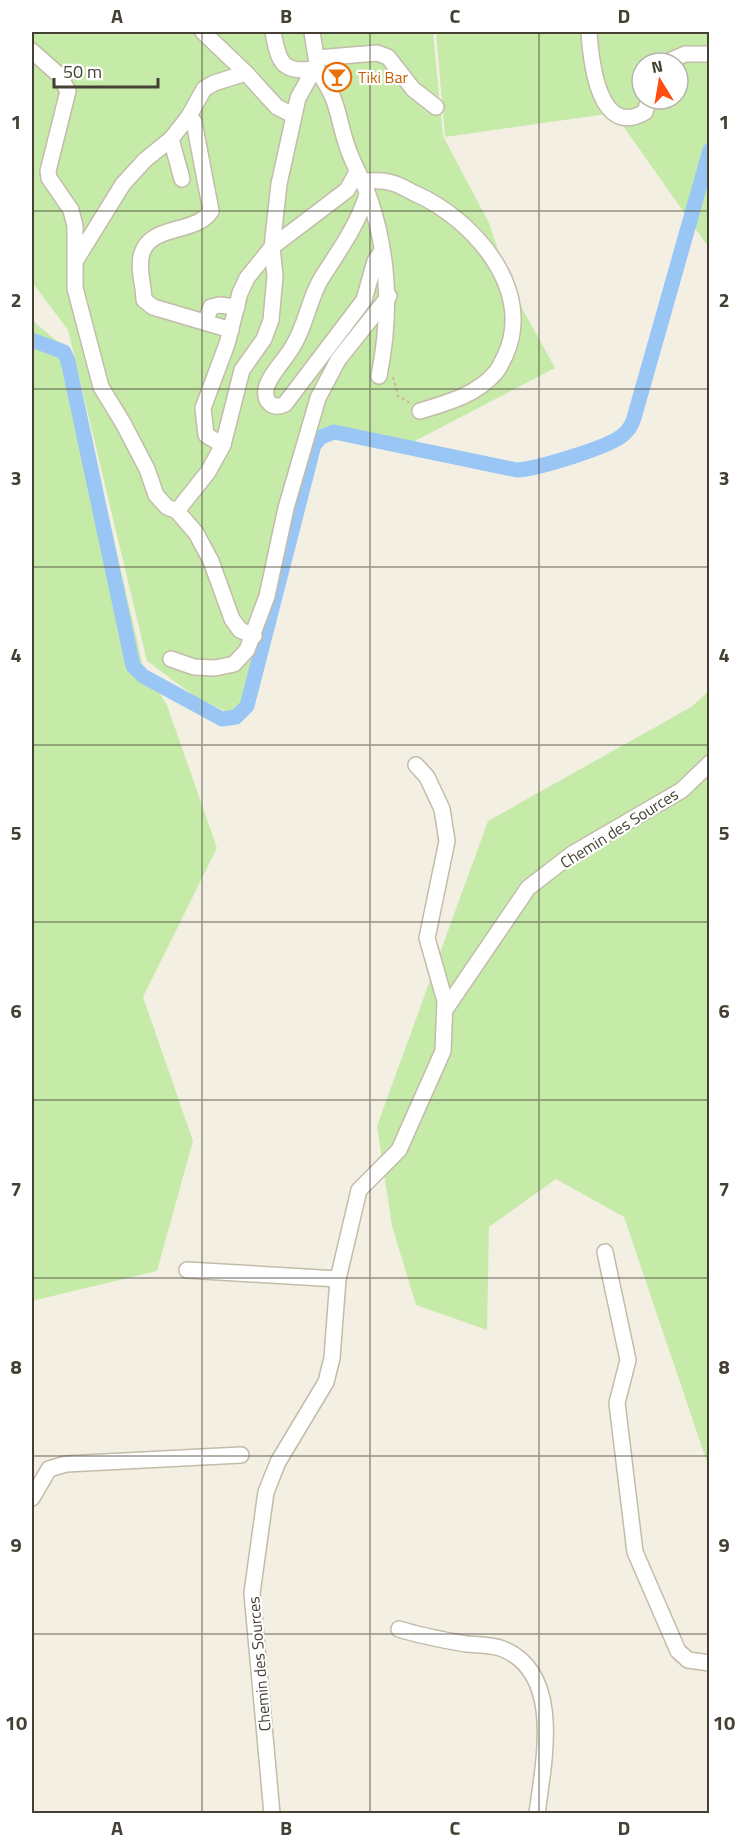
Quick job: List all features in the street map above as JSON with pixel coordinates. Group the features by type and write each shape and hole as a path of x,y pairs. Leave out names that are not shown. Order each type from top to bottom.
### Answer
{"street":[{"path":"203,32 246,73 277,108 293,115"},
{"path":"273,32 282,62 294,72 316,64 377,53 388,57 413,89 436,107"},
{"path":"312,32 316,64 337,103 344,139 362,183 382,252 389,296 388,324 381,370"},
{"path":"589,32 601,97 609,110 618,117 628,119 637,117 645,111"},
{"path":"32,51 59,75 68,91 48,171 49,178 71,210 75,226 75,288 101,387 147,469 156,495 167,507 177,511 196,533 204,547 232,619 240,630 254,636"},
{"path":"690,54 710,54"},
{"path":"177,511 208,472 223,445 242,370 264,339 271,320 275,276 272,247 279,184 293,115 301,90 316,64"},
{"path":"76,260 123,184 145,160 171,139 189,116 199,94 208,85 246,73"},
{"path":"189,116 194,122 211,210 207,217 198,222 149,241 141,254 146,302 153,307 231,330"},
{"path":"171,139 182,179"},
{"path":"223,445 206,435 203,408 247,278 272,247 347,190 362,183 390,182 422,196 457,219 488,252 507,286 512,301 513,333 497,372 457,400 425,410"},
{"path":"362,183 353,226 321,279 303,328 267,385 267,400 272,406 278,407 285,404 364,300 375,261 382,252"},
{"path":"171,659 194,667 215,668 234,664 247,650 267,596 286,508 318,398 338,360 389,296"},
{"path":"206,322 211,308 219,305 237,307"},
{"name":"Chemin des Sources","path":"444,1010 528,888 572,854 682,790 710,763"},
{"name":"Chemin des Sources","path":"272,1814 252,1593 266,1492 278,1462 326,1382 332,1358 338,1280 359,1190 399,1150 443,1051 445,1001 427,938 447,841 442,809 428,777 416,765"},
{"path":"605,1252 628,1360 616,1403 635,1552 678,1651 688,1660 710,1663"},
{"path":"187,1270 338,1280"},
{"path":"32,1498 49,1469 66,1464 241,1455"},
{"path":"399,1629 425,1638 502,1649 519,1659 530,1671 543,1699 546,1728 537,1814"}],"path":[{"path":"381,370 391,372 398,396 408,403 420,403 425,410"}],"green space":[{"path":"32,32 433,32 443,136 489,223 510,286 555,368 413,442 335,428 326,429 311,438 251,680 242,706 228,712 200,700 147,661 68,330 32,282"},
{"path":"436,32 709,32 709,248 614,113 445,137"},
{"path":"32,320 71,353 143,666 167,705 217,848 143,997 193,1141 157,1271 32,1301"},
{"path":"709,691 709,1468 624,1217 556,1179 489,1227 487,1330 416,1305 392,1226 377,1126 488,821 691,707"}],"waterway":[{"path":"32,340 64,352 68,361 133,666 143,676 222,719 236,717 247,706 314,445 321,437 334,432 517,470 556,462 589,451 616,439 627,431 634,418 710,150"}],"place":[{"name":"Tiki Bar","path":"337,77"}]}
